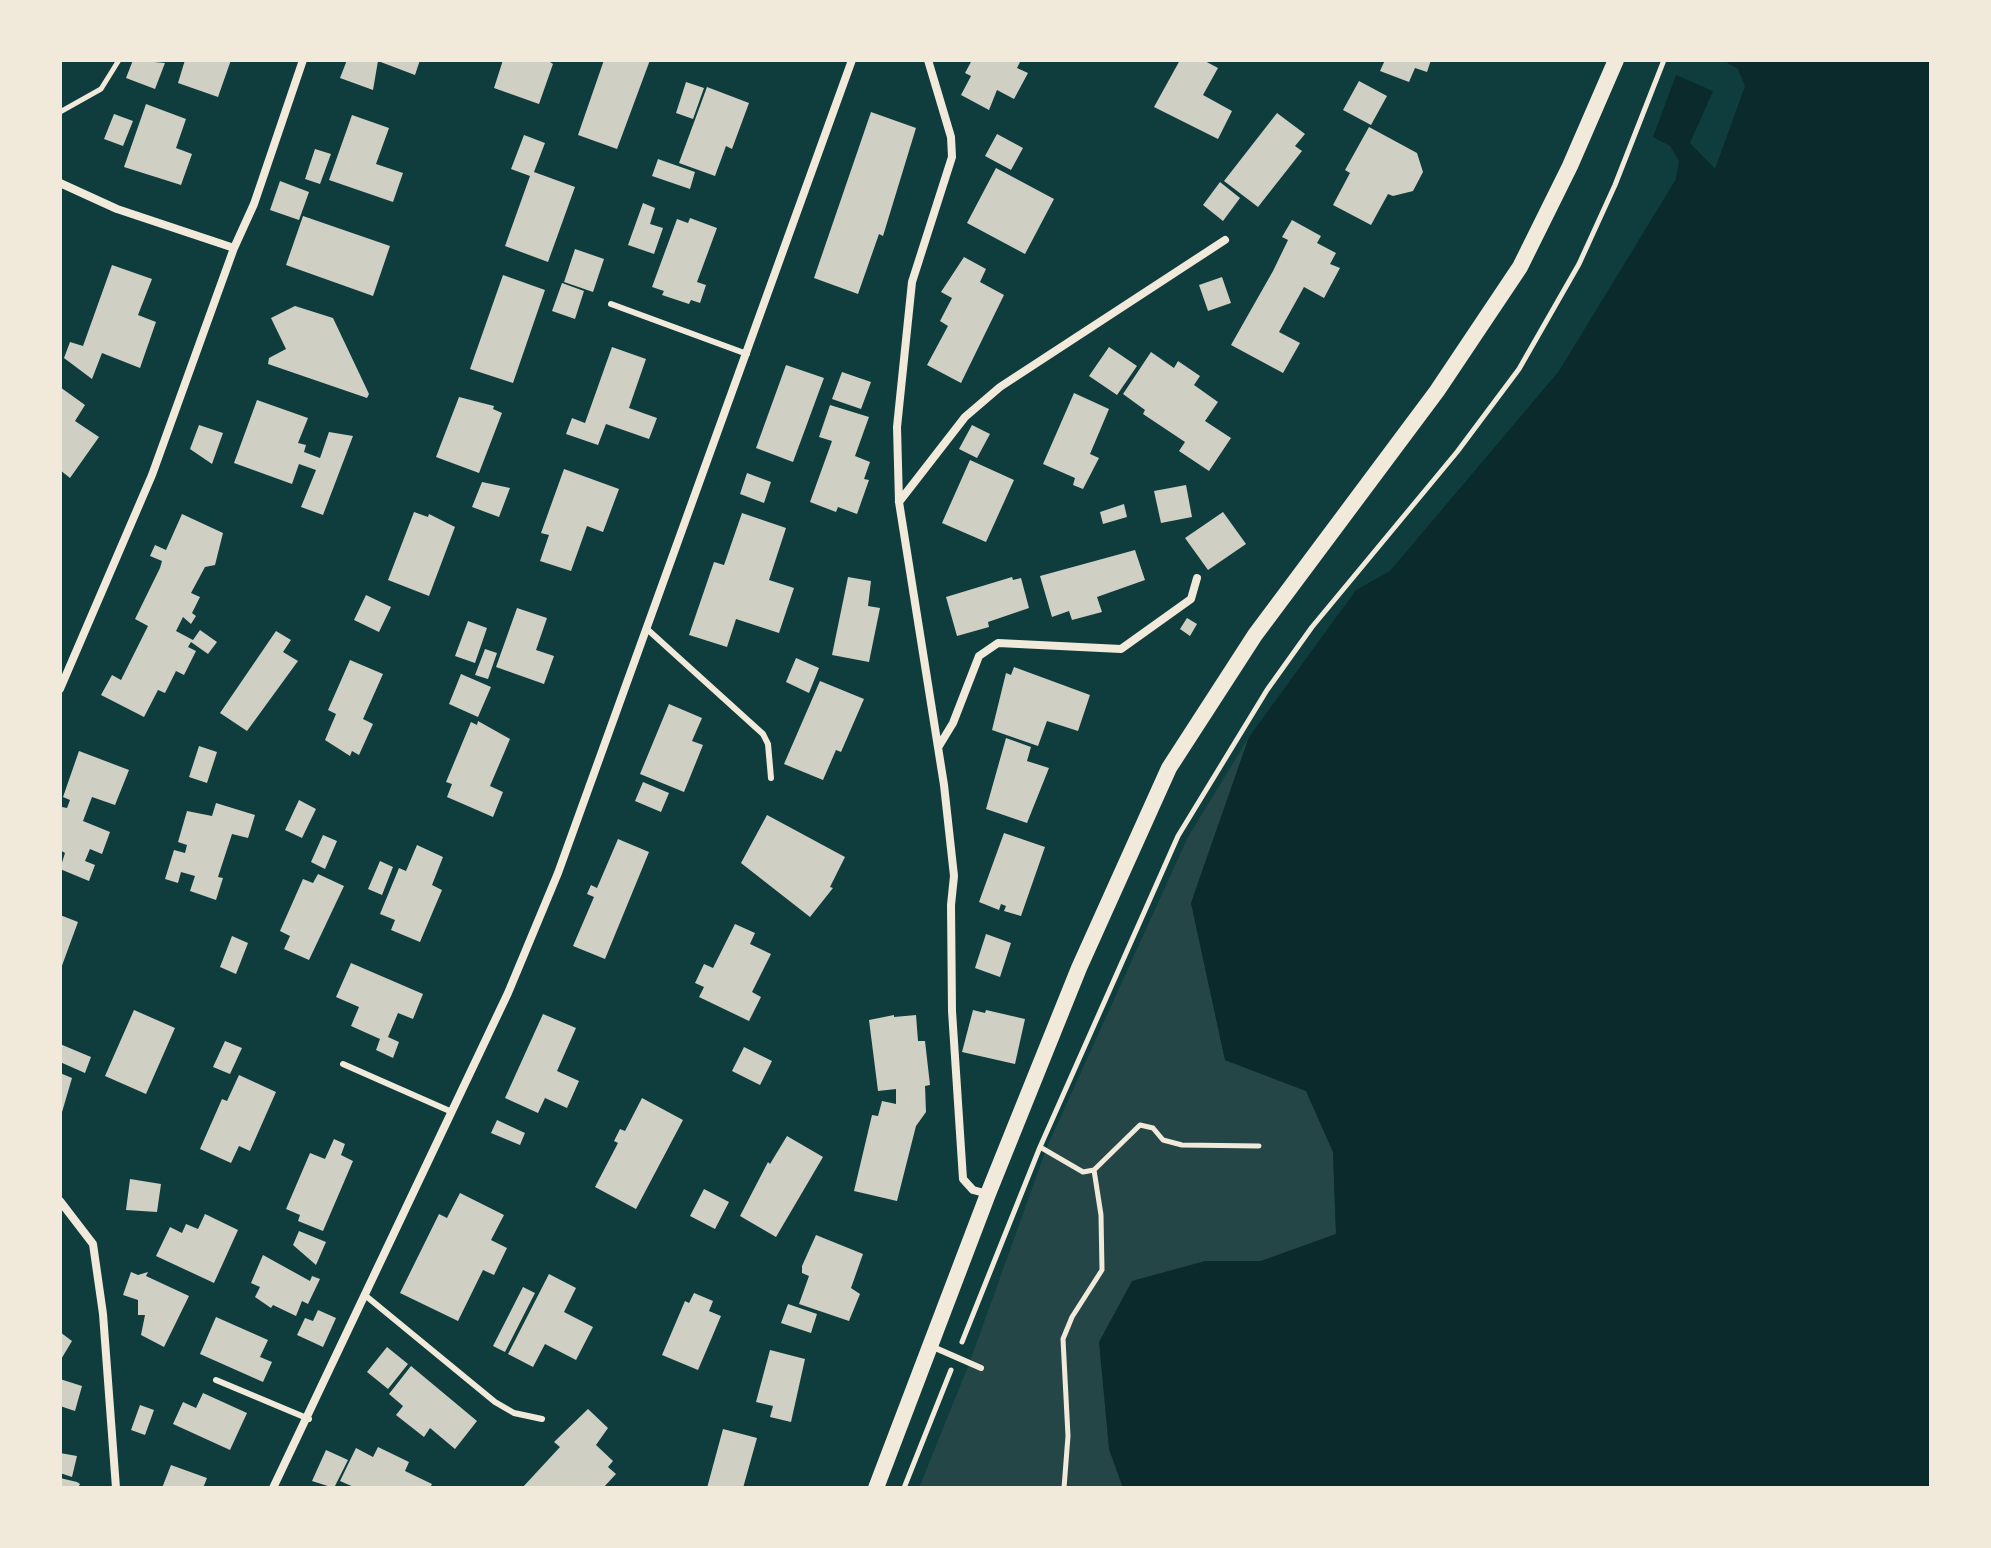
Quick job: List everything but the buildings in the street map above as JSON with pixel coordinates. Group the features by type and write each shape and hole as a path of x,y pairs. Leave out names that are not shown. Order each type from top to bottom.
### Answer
{"main road":[{"path":"876,1488 988,1194 1079,968 1169,768 1255,635 1437,391 1520,267 1570,166 1616,60"}],"street":[{"path":"61,685 152,475 234,248 254,204 303,60"},
{"path":"273,1488 309,1419 508,993 558,873 852,60"},
{"path":"928,60 951,137 952,157 912,282 897,427 899,502 938,746 954,876 951,905 952,1011 963,1179 973,1190 988,1194"},
{"path":"60,183 117,209 234,248"},
{"path":"899,502 965,417 1000,387 1225,240"},
{"path":"938,746 953,723 979,656 998,643 1121,649 1191,599 1197,578"},
{"path":"60,1201 93,1244 103,1314 116,1488"}],"lane":[{"path":"611,304 747,354"},
{"path":"647,629 763,734 768,744 771,778"},
{"path":"343,1064 452,1112"},
{"path":"366,1296 495,1402 514,1413 542,1419"},
{"path":"931,1346 981,1368"},
{"path":"216,1380 309,1419"}],"path":[{"path":"60,112 101,89 119,60"},
{"path":"904,1488 1040,1147 1178,836 1267,690 1312,627 1457,452 1519,369 1579,264 1615,185 1664,60"},
{"path":"1040,1147 1083,1172 1094,1170 1140,1125 1153,1128 1163,1140 1182,1145 1259,1146"},
{"path":"1064,1488 1068,1436 1063,1339 1072,1317 1102,1270 1101,1215 1094,1170"}],"shaded area":[{"path":"1723,60 1931,60 1931,1488 1123,1488 1109,1449 1099,1342 1132,1281 1205,1261 1261,1261 1336,1234 1333,1152 1306,1091 1225,1060 1191,903 1249,737 1356,590 1390,571 1559,371 1676,179 1679,161 1670,146 1653,137 1676,75 1713,91 1690,143 1715,169 1745,86 1738,69"},
{"path":"1249,737 1191,903 1225,1060 1306,1091 1333,1152 1336,1234 1261,1261 1205,1261 1109,1449 1123,1488 919,1488 969,1364 1047,1147 1188,837"}]}
